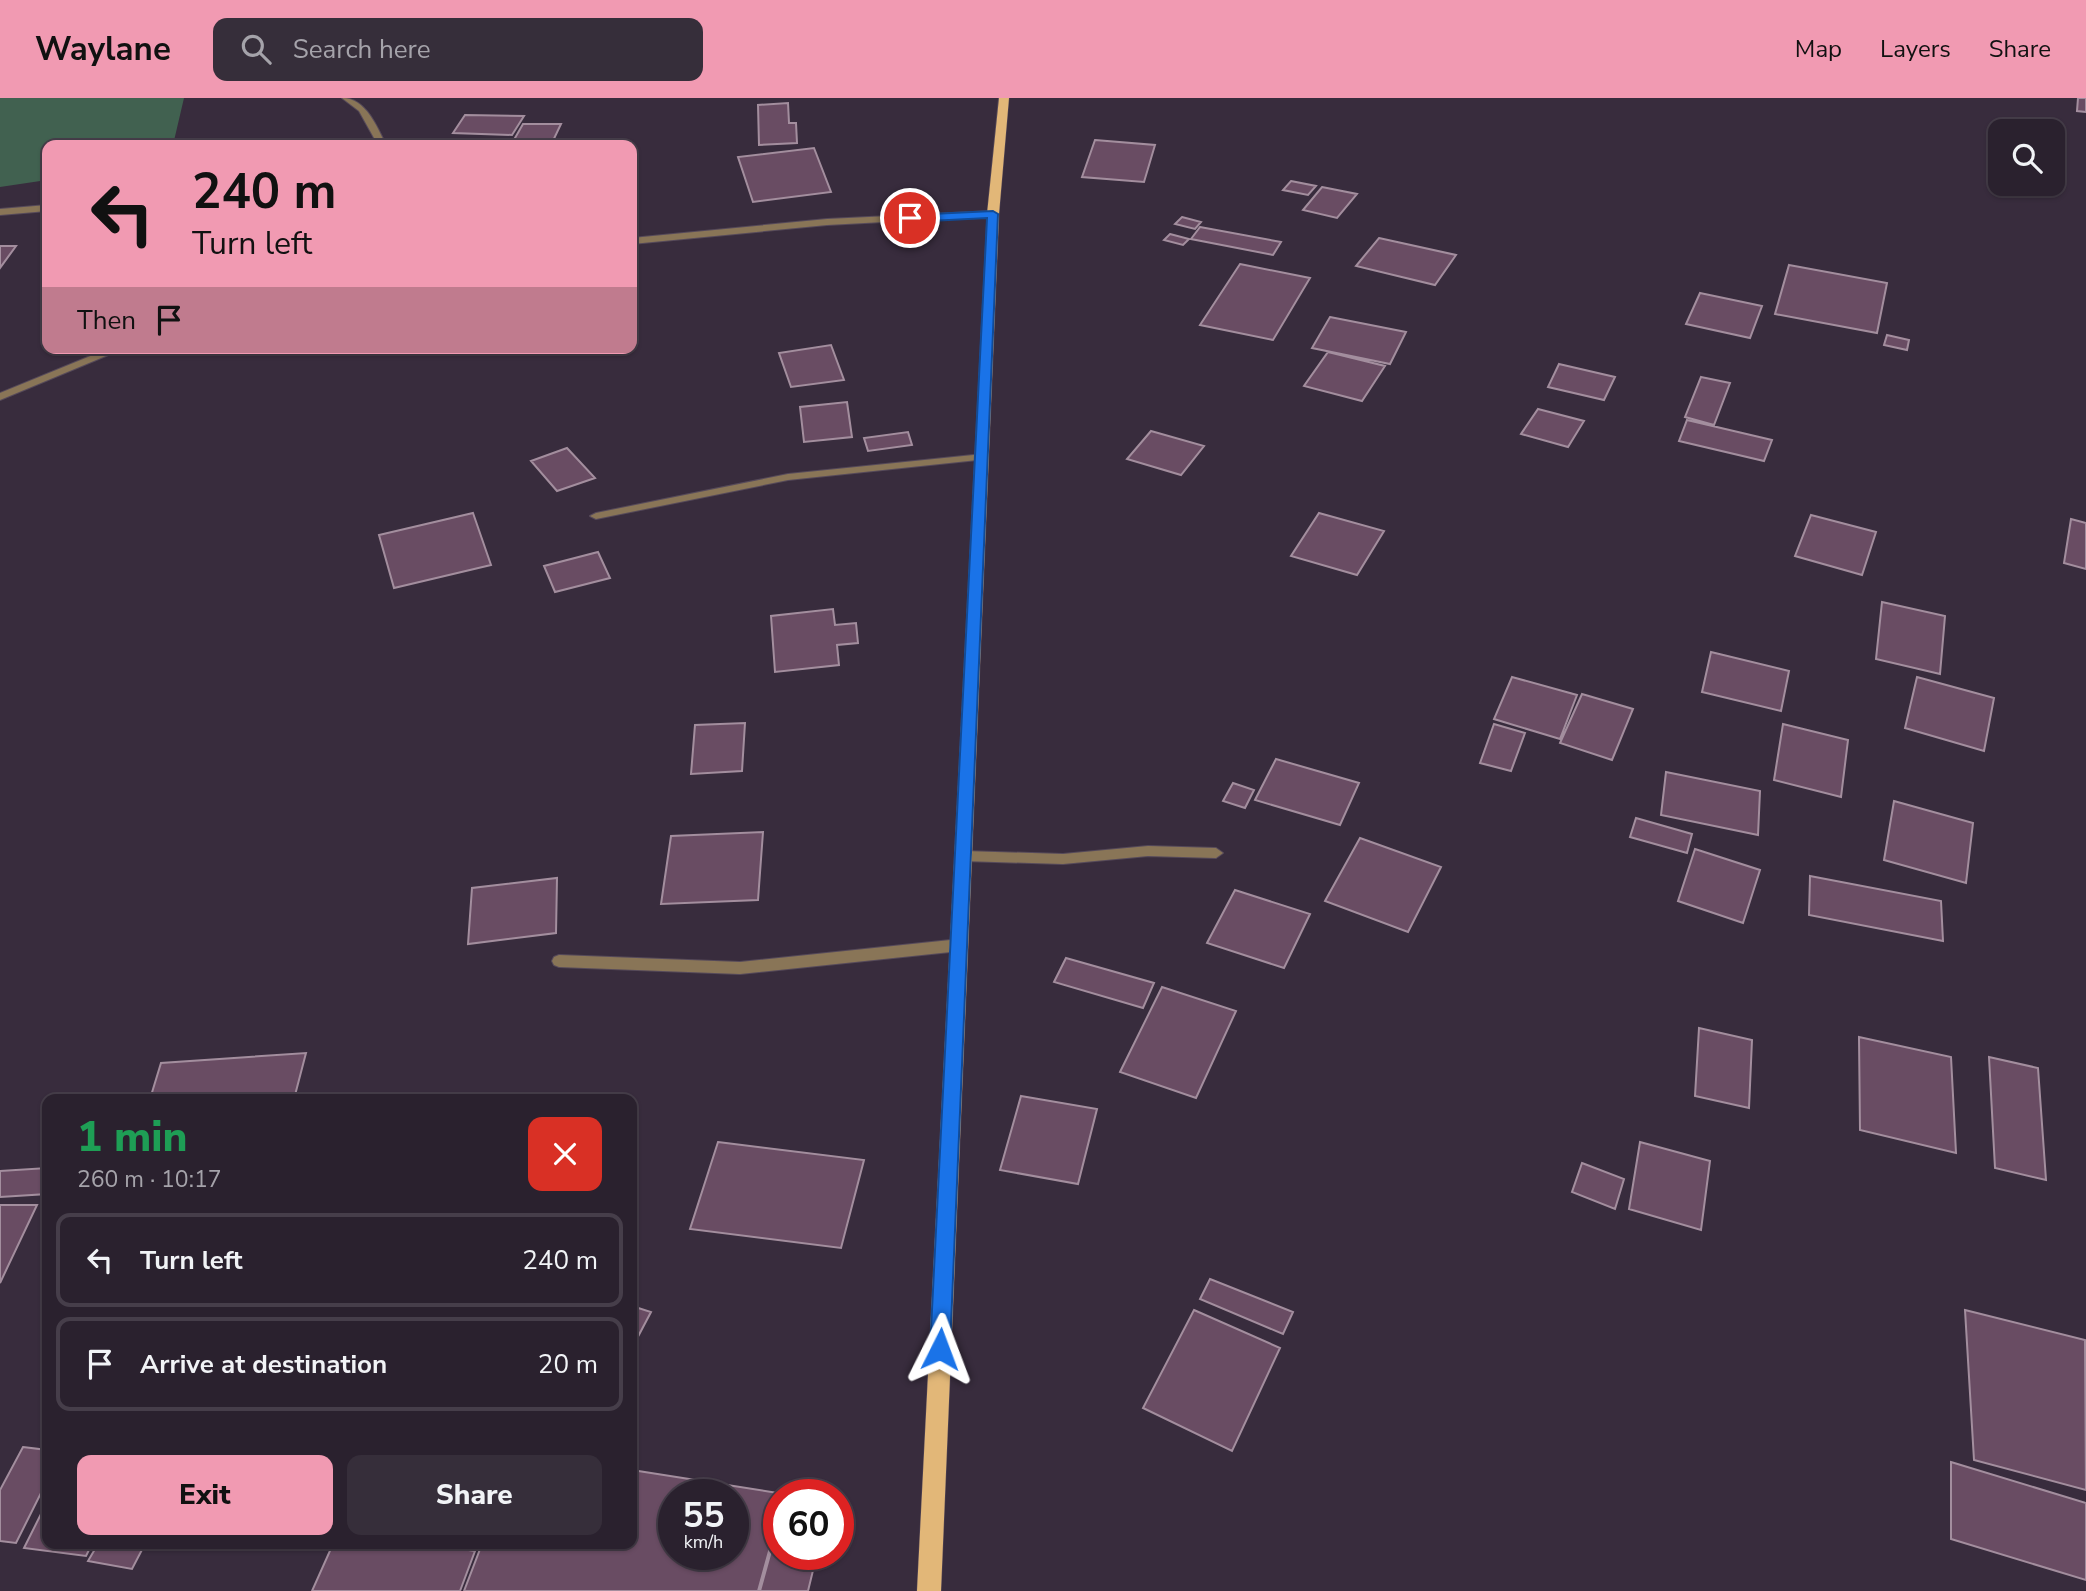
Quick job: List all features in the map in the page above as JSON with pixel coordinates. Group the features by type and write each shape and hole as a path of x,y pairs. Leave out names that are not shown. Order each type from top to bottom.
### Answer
{"main road":[{"path":"929,1591 993,214 1004,98"}],"street":[{"path":"346,98 362,110 379,140"},
{"path":"0,212 42,208"},
{"path":"637,241 827,222 993,214"},
{"path":"0,397 105,354"},
{"path":"596,516 788,477 983,457"},
{"path":"964,856 1063,859 1148,851 1216,853"},
{"path":"559,961 740,968 960,945"}],"green space":[{"path":"0,98 184,98 174,140 42,140 42,181 0,187"}],"building":[{"path":"2078,98 2086,98 2086,112 2077,111"},
{"path":"788,103 789,123 796,123 797,143 759,145 758,105"},
{"path":"465,115 524,116 512,135 453,133"},
{"path":"523,124 561,124 553,140 514,140"},
{"path":"1095,140 1155,145 1144,182 1082,177"},
{"path":"814,148 831,192 753,202 738,157"},
{"path":"1291,181 1316,186 1308,195 1283,190"},
{"path":"1322,187 1357,194 1337,218 1303,210"},
{"path":"1182,217 1201,222 1195,229 1175,224"},
{"path":"1200,227 1281,242 1273,255 1191,239"},
{"path":"1170,234 1189,239 1183,245 1164,240"},
{"path":"1379,238 1456,255 1435,285 1356,266"},
{"path":"0,246 16,246 0,268"},
{"path":"1240,264 1310,278 1273,340 1200,325"},
{"path":"1789,265 1887,283 1877,333 1775,314"},
{"path":"1700,293 1762,306 1750,338 1686,324"},
{"path":"1330,317 1406,332 1390,364 1312,348"},
{"path":"1887,335 1909,340 1907,350 1884,345"},
{"path":"831,345 844,380 791,387 779,353"},
{"path":"1328,352 1385,366 1362,401 1304,386"},
{"path":"1559,364 1615,377 1604,400 1548,387"},
{"path":"1701,377 1730,383 1714,425 1685,417"},
{"path":"847,402 852,437 804,442 800,407"},
{"path":"1538,409 1584,421 1568,447 1521,434"},
{"path":"1687,420 1772,440 1764,461 1679,441"},
{"path":"1151,431 1204,446 1181,475 1127,459"},
{"path":"908,432 912,445 868,451 864,438"},
{"path":"567,448 595,478 557,491 531,461"},
{"path":"473,513 491,565 394,588 379,535"},
{"path":"1319,513 1384,531 1357,575 1291,556"},
{"path":"1811,515 1876,532 1862,575 1795,556"},
{"path":"2071,519 2086,523 2086,569 2064,563"},
{"path":"598,552 610,578 555,592 544,566"},
{"path":"1882,602 1945,616 1940,674 1876,659"},
{"path":"833,609 835,625 856,623 858,643 837,645 839,665 775,672 771,616"},
{"path":"1711,652 1789,671 1781,711 1702,692"},
{"path":"1512,677 1577,695 1560,739 1494,719"},
{"path":"1917,677 1994,698 1984,751 1905,728"},
{"path":"1582,694 1633,709 1612,760 1560,743"},
{"path":"745,723 742,771 691,774 695,725"},
{"path":"1494,724 1525,733 1511,771 1480,763"},
{"path":"1783,724 1848,740 1841,797 1774,780"},
{"path":"1276,759 1359,783 1340,825 1255,800"},
{"path":"1666,772 1760,791 1758,835 1661,815"},
{"path":"1233,783 1254,790 1245,808 1223,801"},
{"path":"1894,801 1973,823 1966,883 1884,860"},
{"path":"1636,818 1692,834 1687,853 1630,837"},
{"path":"763,832 758,900 661,904 671,836"},
{"path":"1360,838 1441,867 1408,932 1325,901"},
{"path":"1695,849 1760,870 1743,923 1678,901"},
{"path":"1810,876 1941,901 1943,941 1809,915"},
{"path":"557,878 556,933 468,944 472,888"},
{"path":"1235,890 1310,914 1284,968 1207,943"},
{"path":"1066,958 1154,983 1143,1008 1054,982"},
{"path":"1162,987 1236,1011 1196,1098 1120,1072"},
{"path":"1699,1028 1752,1040 1749,1108 1695,1096"},
{"path":"1859,1037 1951,1057 1956,1153 1860,1130"},
{"path":"306,1053 295,1094 152,1094 161,1063"},
{"path":"1989,1057 2038,1068 2046,1180 1995,1168"},
{"path":"1021,1096 1097,1109 1078,1184 1000,1170"},
{"path":"718,1142 864,1160 841,1248 690,1229"},
{"path":"1640,1142 1710,1161 1701,1230 1629,1209"},
{"path":"1582,1163 1624,1179 1615,1209 1572,1192"},
{"path":"42,1168 42,1194 0,1197 0,1171"},
{"path":"0,1205 37,1205 0,1283"},
{"path":"1210,1279 1293,1312 1283,1334 1200,1299"},
{"path":"637,1308 651,1312 637,1339"},
{"path":"1194,1310 1280,1348 1232,1451 1143,1408"},
{"path":"1965,1310 2085,1340 2086,1490 1974,1460"},
{"path":"23,1447 42,1449 42,1491 16,1543 0,1541 0,1490"},
{"path":"1951,1462 2086,1503 2086,1580 1951,1539"},
{"path":"637,1471 689,1479 658,1479 658,1570 749,1570 749,1488 763,1491 764,1570 758,1591 464,1591 480,1549 637,1549"},
{"path":"42,1512 42,1549 90,1549 86,1556 24,1548"},
{"path":"95,1549 142,1549 132,1569 88,1561"},
{"path":"331,1549 475,1551 460,1591 312,1591"},
{"path":"766,1570 813,1570 808,1591 760,1591"}],"route":[{"path":"910,218 993,214 940,1349"}]}
